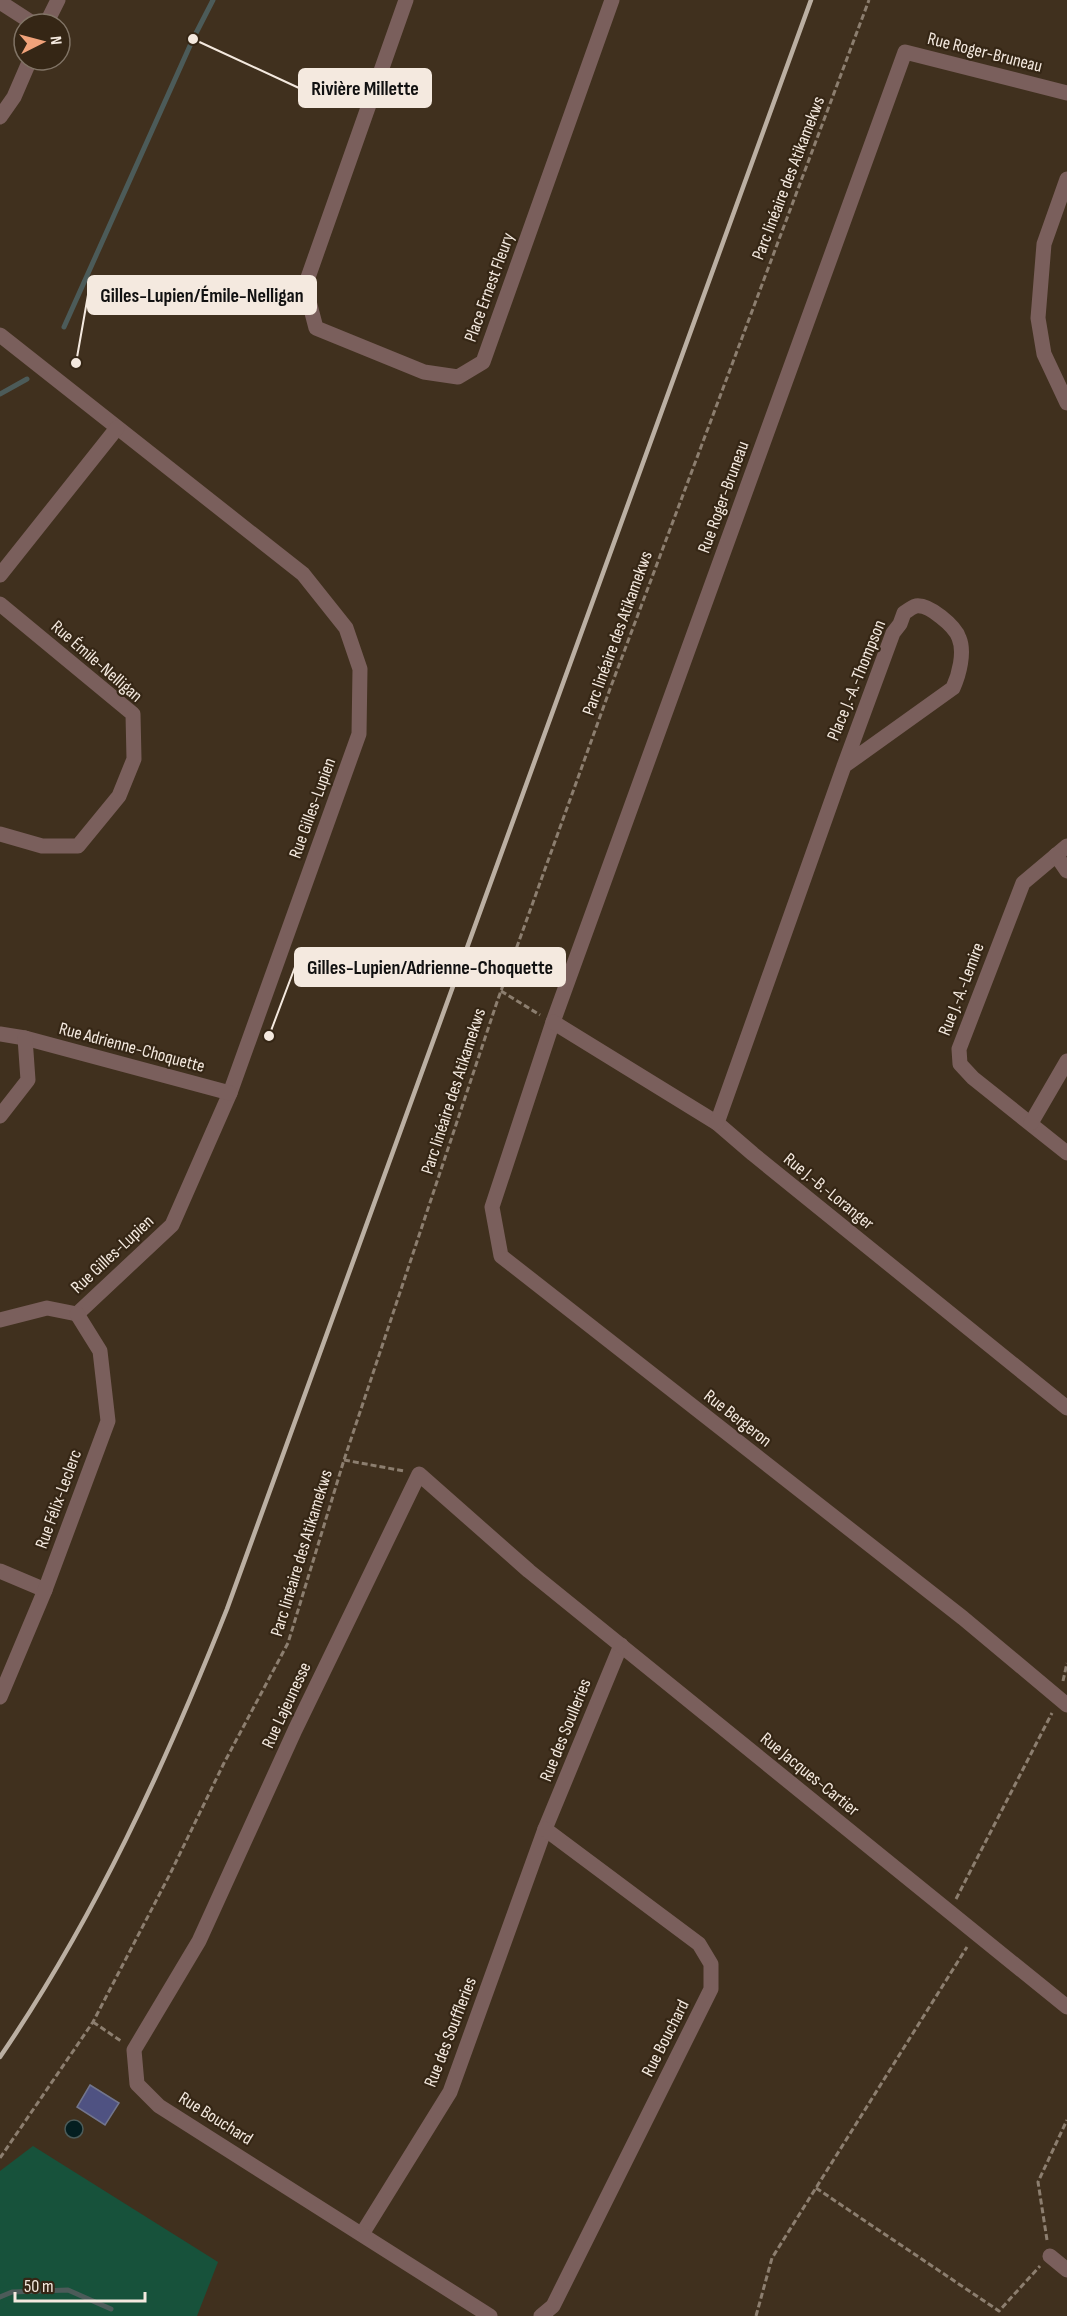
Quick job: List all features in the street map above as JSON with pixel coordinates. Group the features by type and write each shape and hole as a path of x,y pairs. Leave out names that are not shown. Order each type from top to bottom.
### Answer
{"street":[{"name":"Place Ernest Fleury","path":"406,0 305,286 316,328 424,372 458,377 483,362 612,0"},
{"path":"0,2 15,12"},
{"name":"Rue Roger-Bruneau","path":"523,1113 553,1022 905,52 1067,93"},
{"path":"0,117 14,97 25,72"},
{"path":"1067,179 1044,244 1038,318 1044,354 1067,403"},
{"name":"Rue Gilles-Lupien","path":"0,335 303,574 346,628 360,669 359,734 230,1093 172,1225 77,1314 47,1308 0,1320"},
{"path":"0,575 117,428"},
{"name":"Rue Émile-Nelligan","path":"0,604 133,714 134,759 119,796 78,846 42,846 0,834"},
{"name":"Place J.-A.-Thompson","path":"717,1123 844,766 893,633 904,613 916,606 927,607 938,614 959,637 962,652 953,688 844,766"},
{"name":"Rue J.-A.-Lemire","path":"1067,871 1061,850 1023,883 959,1049 960,1064 973,1078 1067,1153"},
{"name":"Rue J.-B.-Loranger","path":"553,1022 717,1123 1067,1408"},
{"name":"Rue Adrienne-Choquette","path":"0,1034 25,1038 230,1093"},
{"path":"0,1116 28,1080 25,1038"},
{"path":"1031,1123 1067,1062"},
{"name":"Rue Bergeron","path":"523,1113 492,1208 501,1256 963,1618 1063,1702"},
{"name":"Rue Félix-Leclerc","path":"0,1697 45,1590 108,1420 100,1351 77,1314"},
{"name":"Rue Jacques-Cartier","path":"419,1474 529,1571 1067,2007"},
{"name":"Rue Lajeunesse","path":"134,2050 199,1941 296,1730 419,1474"},
{"path":"0,1571 45,1590"},
{"name":"Rue des Soulleries","path":"546,1829 621,1646"},
{"name":"Rue Bouchard","path":"542,2316 553,2306 711,1989 711,1964 699,1944 546,1829"},
{"name":"Rue des Souffleries","path":"362,2234 450,2092 546,1829"},
{"name":"Rue Bouchard","path":"134,2050 137,2084 159,2106 490,2316"},
{"path":"1050,2256 1067,2270"}],"path":[{"name":"Parc linéaire des Atikamekws","path":"0,2158 93,2022 170,1874 224,1763 288,1643 344,1460 501,991 619,666 869,0"},
{"path":"501,991 553,1022"},
{"path":"344,1460 419,1474"},
{"path":"950,1911 1063,1702 1067,1663"},
{"path":"756,2316 772,2258 976,1933"},
{"path":"93,2022 134,2050"},
{"path":"816,2188 999,2311 1050,2256 1038,2182 1067,2120"}],"green space":[{"path":"33,2146 218,2262 197,2316 0,2316 0,2171"}],"water":[{"path":"70,2120 78,2120 83,2125 81,2136 70,2138 65,2133 65,2125"}],"building":[{"path":"90,2085 119,2103 105,2125 77,2107"}],"waterway":[{"path":"64,327 193,39 213,0"},
{"path":"0,394 27,379"},
{"path":"0,2297 12,2292 68,2290 111,2309"}],"railway":[{"path":"0,2057 67,1950 126,1839 179,1725 227,1609 811,0"}],"place":[{"name":"Rivière Millette","path":"193,39"},
{"name":"Gilles-Lupien/Émile-Nelligan","path":"76,363"},
{"name":"Gilles-Lupien/Adrienne-Choquette","path":"269,1036"}]}
